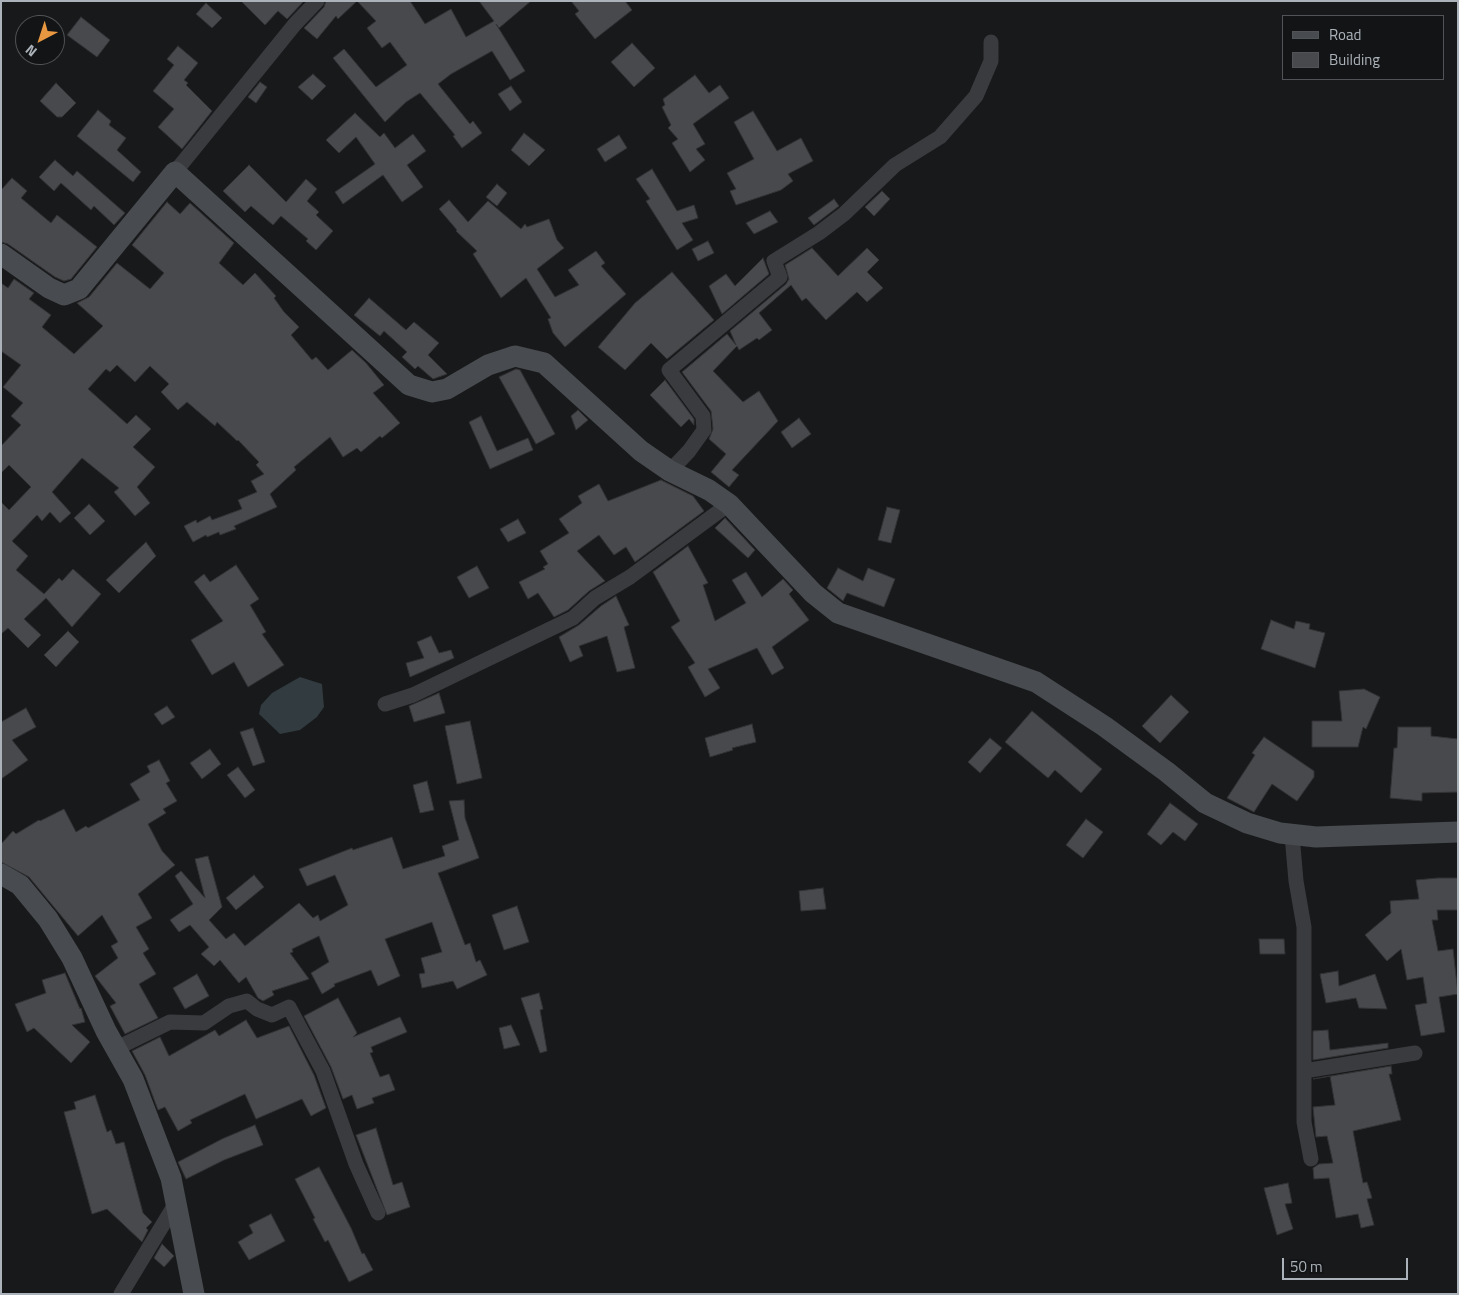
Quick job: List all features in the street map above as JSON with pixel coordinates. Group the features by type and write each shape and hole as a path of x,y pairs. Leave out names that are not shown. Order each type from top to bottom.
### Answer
{"street":[{"path":"1,254 21,266 49,288 64,295 79,289 295,24 317,1"},
{"path":"670,471 689,451 704,430 703,416 669,370 780,278 774,261 844,214 895,165 940,137 976,96 992,61 991,42"},
{"path":"175,172 409,385 432,392 447,389 488,365 515,356 544,363 641,451 670,471 709,490 729,504 813,593 838,613 1036,682 1112,732 1205,803 1247,823 1292,835 1316,837 1458,832"},
{"path":"385,704 413,695 573,618 595,598 630,577 729,504"},
{"path":"1292,835 1296,881 1304,926 1304,1122 1311,1159"},
{"path":"1,874 20,885 48,919 72,958 116,1049 133,1079 171,1178 194,1294"},
{"path":"116,1049 170,1022 204,1022 229,1006 247,1001 257,1009 272,1015 289,1007 323,1071 356,1164 378,1213"},
{"path":"1304,1071 1415,1053"},
{"path":"121,1294 176,1203"}],"shaded area":[{"path":"300,677 322,684 324,707 317,717 300,730 280,734 259,714 261,705 272,693"}],"building":[{"path":"241,1 304,1 287,19 278,11 265,25"},
{"path":"326,1 357,1 338,19 336,16 317,39 304,28 324,7"},
{"path":"357,1 410,1 425,24 451,9 466,37 494,21 479,1 531,1 499,28 496,24 525,71 510,80 492,51 451,74 438,84 470,124 473,121 482,133 462,148 453,136 455,135 420,93 406,102 385,122 333,58 344,49 376,87 407,65 390,42 382,48 367,28 376,21"},
{"path":"571,1 625,1 632,10 595,39 575,14 579,11"},
{"path":"206,3 222,18 212,28 196,14"},
{"path":"81,17 110,40 97,57 67,35"},
{"path":"632,43 655,68 634,87 611,62"},
{"path":"178,46 198,63 184,80 188,83 186,85 212,111 182,149 158,127 174,109 153,91 174,65 167,59"},
{"path":"313,74 326,86 312,100 298,87"},
{"path":"695,75 709,93 720,85 729,98 693,124 705,144 696,149 705,160 690,172 672,143 678,139 668,128 671,125 662,107 665,105 663,99"},
{"path":"260,82 267,87 256,103 248,97"},
{"path":"56,83 76,103 62,117 57,117 40,101"},
{"path":"511,86 522,102 510,111 498,94"},
{"path":"98,110 111,121 109,125 126,138 117,150 141,172 133,182 77,136"},
{"path":"753,111 777,151 801,138 813,161 788,174 793,181 781,190 736,205 730,191 736,189 727,173 754,159 734,122"},
{"path":"355,113 380,137 384,133 395,148 413,134 426,151 407,165 423,187 402,202 383,175 343,204 335,192 375,164 356,137 339,153 326,140"},
{"path":"524,133 545,150 529,166 511,150"},
{"path":"619,135 627,148 605,162 597,149"},
{"path":"55,160 73,176 77,171 125,213 114,225 94,206 91,210 61,183 54,191 39,177"},
{"path":"249,165 286,202 306,179 317,189 307,201 319,212 316,215 333,231 316,250 306,241 308,239 281,216 273,225 251,206 245,212 223,191"},
{"path":"652,169 677,211 694,205 698,218 682,223 693,240 677,250 646,201 650,199 636,179"},
{"path":"12,178 27,191 21,198 51,223 57,215 97,247 71,279 64,281 55,277 8,244 1,242 1,190"},
{"path":"497,184 507,193 497,206 486,197"},
{"path":"882,191 890,199 874,216 865,207"},
{"path":"834,199 839,206 814,225 808,218"},
{"path":"449,200 468,222 488,201 521,229 525,224 527,227 549,219 557,240 564,248 537,269 555,297 579,285 568,270 596,251 605,263 601,266 626,294 565,347 553,333 548,319 551,318 526,278 501,298 473,254 477,251 456,231 439,209"},
{"path":"167,202 180,214 190,203 234,243 219,263 243,285 255,273 276,296 274,298 284,312 299,327 291,335 312,360 316,357 328,370 352,350 366,363 384,385 373,393 400,423 382,438 380,436 361,452 357,448 343,457 330,437 294,467 296,470 270,494 277,507 234,526 236,529 220,535 219,532 207,537 206,535 193,542 184,526 196,520 197,523 210,516 212,520 242,509 238,500 257,492 251,481 264,474 256,465 259,462 217,422 215,426 187,402 178,410 161,392 169,384 150,366 135,382 117,365 110,372 106,369 88,389 127,424 136,415 151,429 133,447 155,467 137,487 150,503 135,516 114,492 119,488 82,458 52,492 71,513 60,523 50,512 42,521 37,515 12,541 28,556 16,570 44,594 59,578 62,581 73,569 101,594 72,627 46,598 24,619 41,635 28,648 8,628 1,634 1,502 9,510 31,487 9,465 1,473 1,446 21,425 11,416 23,403 3,387 21,365 1,351 1,283 8,288 14,279 34,293 29,299 51,315 42,327 74,354 103,326 77,303 89,297 117,263 150,289 164,273 132,245"},
{"path":"770,211 778,222 754,234 746,223"},
{"path":"708,241 714,253 698,261 692,249"},
{"path":"812,248 838,276 867,248 879,260 867,272 883,288 867,302 857,292 826,320 806,298 802,301 791,285 759,313 772,330 759,340 757,338 739,350 737,346 713,371 743,402 759,391 778,421 732,470 739,475 729,487 711,472 726,454 709,439 713,429 711,411 682,372 727,334 736,345 730,331 786,284 789,279 785,265"},
{"path":"763,258 769,274 722,314 709,286 726,274 735,286"},
{"path":"672,272 714,320 667,359 651,343 625,370 598,347 635,303"},
{"path":"369,298 406,330 414,322 439,343 428,355 447,374 433,379 418,366 415,369 402,357 407,352 384,331 380,336 354,315"},
{"path":"516,369 520,370 555,434 536,444 499,377"},
{"path":"665,380 694,419 694,425 689,419 681,427 650,395"},
{"path":"578,410 588,420 576,430 571,416"},
{"path":"481,416 497,451 528,438 533,450 490,469 469,422"},
{"path":"799,418 811,434 792,448 781,432"},
{"path":"661,480 693,496 704,511 635,562 626,547 614,555 599,535 577,551 605,581 589,591 568,610 554,617 538,593 528,599 519,582 545,569 543,567 548,564 540,551 569,533 559,519 582,503 578,496 599,484 608,501"},
{"path":"89,504 105,521 90,535 74,518"},
{"path":"887,507 900,510 891,543 878,540"},
{"path":"725,518 755,550 748,558 715,528"},
{"path":"518,519 526,533 508,542 500,529"},
{"path":"146,542 156,556 119,593 106,580"},
{"path":"688,546 708,583 703,585 715,621 746,603 732,580 746,572 762,597 783,579 793,590 789,594 809,620 772,647 784,668 772,675 757,648 708,669 720,688 705,697 688,667 695,663 671,627 680,621 653,572"},
{"path":"236,565 259,599 250,605 266,632 262,634 284,665 248,687 234,662 212,675 191,640 223,621 194,582 204,574 210,582"},
{"path":"477,566 489,588 469,598 457,577"},
{"path":"838,568 863,581 868,568 895,579 884,607 847,593 843,601 827,588"},
{"path":"616,596 629,625 624,627 635,668 617,672 607,636 579,646 583,656 570,662 559,637 579,625"},
{"path":"1271,620 1294,629 1296,621 1310,624 1309,629 1325,633 1315,668 1261,649"},
{"path":"68,631 79,642 56,667 44,655"},
{"path":"431,636 439,653 451,650 454,658 410,677 406,663 424,658 417,642"},
{"path":"1364,689 1380,697 1366,729 1363,727 1358,747 1312,747 1312,721 1342,721 1339,691"},
{"path":"439,693 445,713 414,722 409,706"},
{"path":"1171,695 1189,712 1160,743 1142,726"},
{"path":"167,706 175,717 162,725 154,714"},
{"path":"26,708 36,727 12,740 28,760 1,779 1,722"},
{"path":"1032,711 1102,769 1081,793 1055,770 1048,778 1005,742"},
{"path":"470,721 482,778 457,784 445,726"},
{"path":"752,724 756,742 732,748 733,750 710,757 705,738"},
{"path":"1398,727 1431,727 1431,736 1458,739 1458,792 1422,793 1422,801 1390,798 1394,748 1397,748"},
{"path":"253,728 265,762 253,766 240,732"},
{"path":"1264,737 1314,771 1314,777 1297,801 1272,784 1254,812 1227,798 1255,755 1252,753"},
{"path":"990,738 1002,748 980,773 968,762"},
{"path":"210,749 221,764 202,779 190,763"},
{"path":"159,760 170,781 166,783 177,801 163,809 166,813 148,824 162,851 175,865 138,894 152,918 136,927 149,949 143,953 156,974 139,984 158,1018 125,1034 110,1006 116,1003 95,976 118,958 111,946 118,942 102,915 78,936 29,877 1,862 1,844 13,831 16,834 39,820 64,809 76,832 86,826 88,828 140,800 130,784 150,772 147,766"},
{"path":"238,767 255,790 245,798 227,775"},
{"path":"427,781 434,810 420,813 413,785"},
{"path":"464,800 465,818 479,858 438,873 465,945 470,943 476,962 480,960 487,975 457,989 453,981 422,988 419,974 425,973 421,958 442,952 432,922 385,939 400,976 378,986 371,970 334,984 335,986 322,994 311,973 329,962 319,936 292,949 293,952 290,953 309,979 272,991 274,995 263,1001 258,998 246,977 239,983 220,960 214,966 201,954 209,947 190,925 179,932 170,920 193,904 175,876 181,871 205,898 195,859 208,856 222,907 209,920 226,939 234,933 245,946 299,903 313,918 318,915 320,921 348,905 335,875 307,886 299,869 352,848 353,850 392,837 403,869 445,856 442,846 459,840 449,801"},
{"path":"1170,803 1198,824 1185,841 1173,832 1161,845 1147,834"},
{"path":"1086,819 1103,832 1083,858 1066,845"},
{"path":"254,875 264,887 236,910 226,898"},
{"path":"1458,878 1458,910 1437,910 1438,920 1432,920 1438,951 1453,949 1458,994 1439,997 1445,1032 1421,1036 1415,1005 1427,1003 1423,977 1407,980 1401,949 1387,961 1365,935 1391,913 1390,901 1419,899 1416,880"},
{"path":"823,888 826,909 801,911 799,891"},
{"path":"517,906 529,942 504,950 492,915"},
{"path":"1259,939 1284,939 1285,954 1260,954"},
{"path":"1338,971 1339,986 1375,974 1387,1009 1359,1008 1356,998 1326,1003 1320,974"},
{"path":"65,973 81,1008 85,1022 72,1025 90,1042 71,1063 34,1028 27,1032 15,1004 46,993 42,980"},
{"path":"197,974 209,996 185,1009 173,988"},
{"path":"539,993 543,1009 540,1010 547,1051 540,1053 521,998"},
{"path":"338,998 357,1033 353,1037 400,1017 407,1032 371,1047 373,1052 370,1053 380,1077 389,1074 395,1090 372,1098 374,1103 357,1109 352,1095 343,1099 331,1067 304,1016"},
{"path":"246,1020 257,1038 289,1026 314,1075 326,1108 311,1116 302,1099 256,1119 245,1094 190,1120 192,1123 178,1131 165,1107 158,1110 145,1075 132,1051 160,1037 169,1056 215,1030 219,1036"},
{"path":"511,1025 520,1045 504,1049 499,1028"},
{"path":"1328,1030 1330,1050 1388,1043 1388,1048 1313,1060 1313,1031"},
{"path":"1391,1066 1392,1074 1389,1074 1401,1120 1353,1131 1363,1183 1367,1182 1372,1198 1367,1199 1374,1225 1361,1228 1358,1214 1336,1218 1329,1178 1314,1179 1313,1168 1319,1164 1333,1163 1327,1136 1316,1137 1313,1107 1335,1105 1330,1076"},
{"path":"95,1095 107,1132 111,1130 116,1144 124,1142 143,1213 152,1222 146,1228 148,1230 142,1242 107,1209 92,1214 64,1112 76,1109 74,1102"},
{"path":"255,1125 263,1145 224,1160 186,1179 178,1162 222,1139"},
{"path":"376,1128 393,1185 402,1182 410,1207 387,1215 356,1135"},
{"path":"319,1167 351,1228 362,1254 364,1253 373,1270 349,1282 328,1240 325,1242 295,1179"},
{"path":"1288,1183 1292,1203 1285,1204 1293,1229 1277,1235 1264,1188"},
{"path":"271,1214 285,1241 249,1260 238,1242 253,1233 249,1225"},
{"path":"162,1244 174,1256 164,1267 154,1258"}]}
